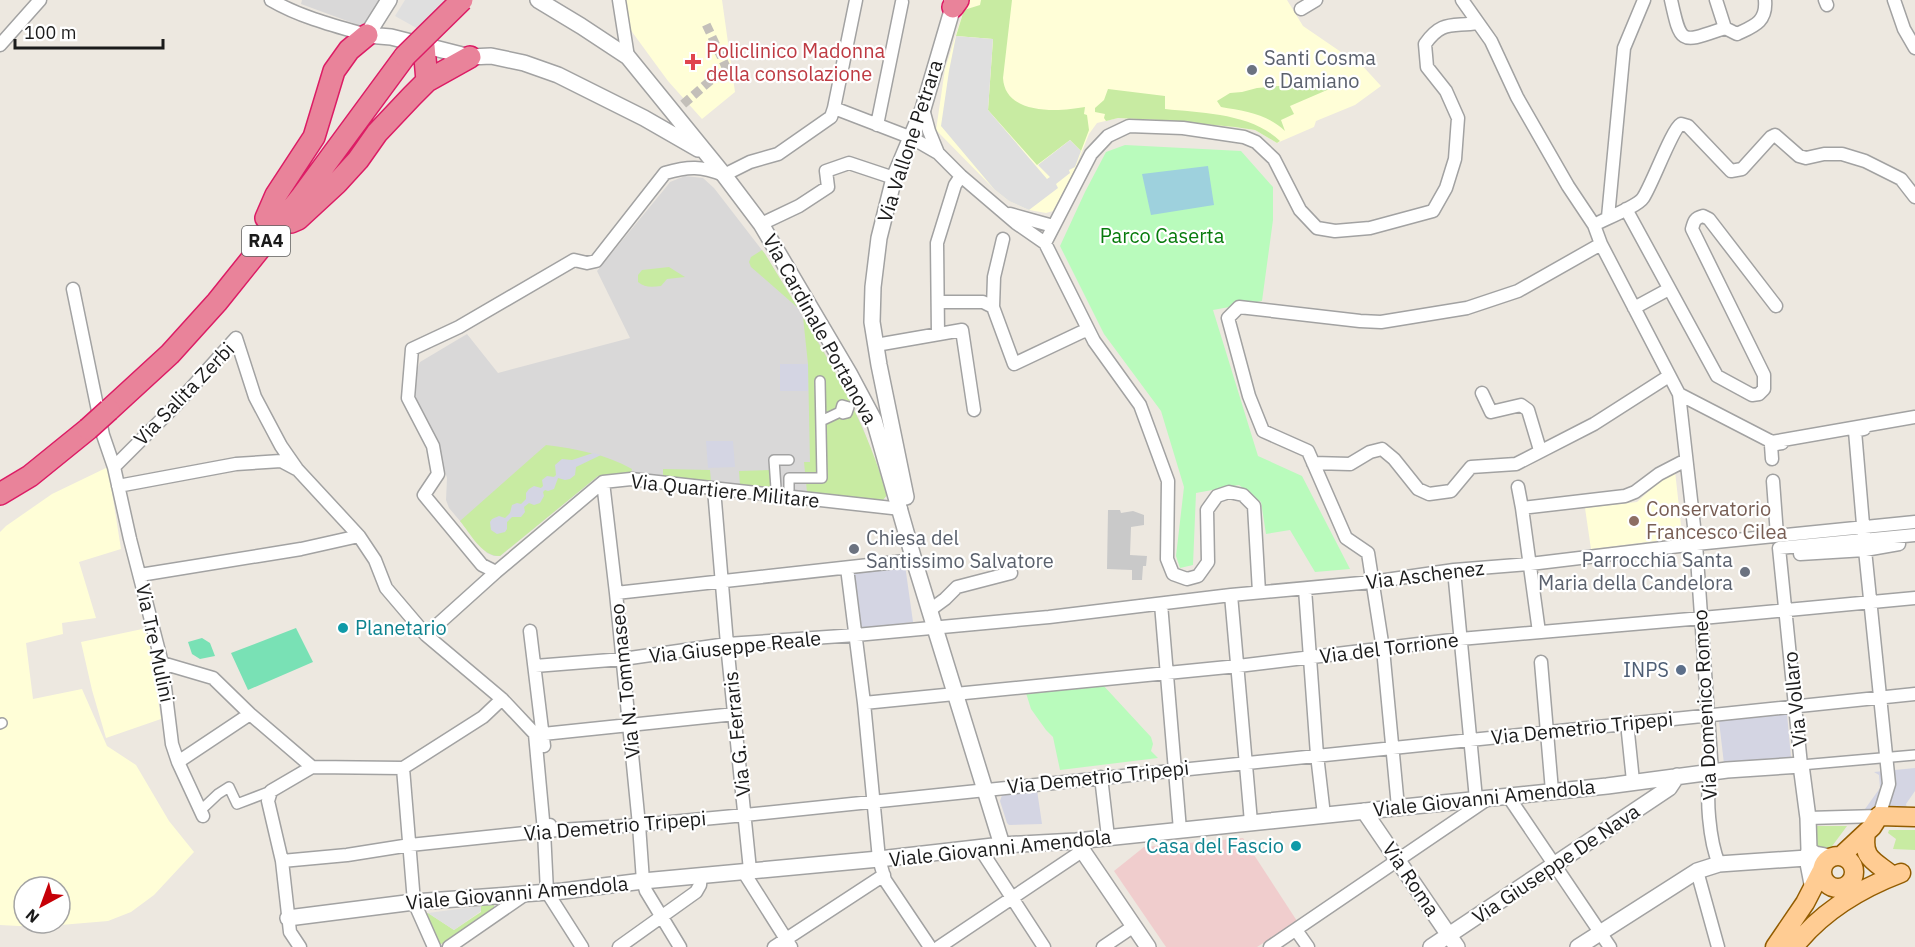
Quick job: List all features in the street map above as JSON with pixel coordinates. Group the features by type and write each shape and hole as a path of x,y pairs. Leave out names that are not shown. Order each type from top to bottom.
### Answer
{"highway":[{"name":"RA4","path":"0,494 30,476 87,422 170,354 217,302 270,224 401,52 444,0"},
{"name":"RA4","path":"401,52 462,0"},
{"path":"367,35 349,50 334,71 314,137 276,195 270,224 298,219 337,183 358,160 377,133 427,81 470,57"},
{"path":"424,46 427,81"},
{"name":"RA4","path":"0,479 87,422"}],"main road":[{"path":"1775,947 1826,868 1866,833 1879,816 1915,817"},
{"path":"1866,833 1864,846 1868,856 1902,873"},
{"path":"1794,947 1854,876 1853,866 1846,858 1826,868"},
{"path":"1826,868 1824,882 1832,888 1837,897"},
{"path":"1854,876 1902,873"},
{"path":"1837,897 1902,873"}],"street":[{"path":"0,45 40,0"},
{"path":"271,0 292,5 331,25 367,35 391,37 470,57 490,56 524,63 558,75 706,153"},
{"path":"367,35 389,0"},
{"name":"Via Cardinale Portanova","path":"538,0 627,57 674,113 761,224 849,373 874,420 914,560 1002,845"},
{"path":"619,0 627,57"},
{"path":"496,572 482,565 424,495 438,474 433,446 408,398 412,349 459,327 574,260 587,263 596,261 665,173 680,168 705,168 724,175 750,162 778,154 831,117 856,0"},
{"path":"1301,9 1316,0"},
{"path":"1462,0 1491,40 1517,97 1568,186 1594,225 1679,394 1772,442 1915,418"},
{"path":"1608,217 1624,48 1644,0"},
{"path":"1671,0 1678,30 1685,38 1694,39 1725,28"},
{"path":"1716,0 1725,28 1737,34 1758,24 1766,8 1765,0"},
{"path":"1894,0 1904,29 1915,48"},
{"path":"877,125 902,2"},
{"name":"Via Vallone Petrara","path":"901,509 907,501 872,321 873,288 879,238 894,178 923,109 954,2"},
{"path":"1045,243 1091,154 1108,136 1129,126 1183,128 1244,137 1256,142 1274,159 1299,210 1317,228 1335,231 1370,228 1433,211 1446,188 1455,159 1458,117 1446,91 1427,67 1425,44 1437,29 1477,23"},
{"path":"834,108 912,138 938,153 1003,212 1045,243 1094,341 1140,405 1168,481 1167,559 1173,574 1187,579 1197,576 1208,562 1207,510 1217,496 1230,492 1244,495 1254,506 1259,592"},
{"path":"923,109 938,153"},
{"path":"671,134 676,125 674,113"},
{"path":"1594,225 1642,200 1676,129 1683,124 1688,126 1731,171 1742,169 1775,135 1799,156 1806,158 1824,154 1842,154 1864,161 1901,179 1915,197"},
{"path":"761,224 799,206 828,187 826,171 849,163 894,178"},
{"path":"939,334 937,243 955,185 961,176"},
{"path":"1626,209 1717,376 1752,395 1759,394 1764,388 1764,375 1692,229 1697,218 1703,216 1709,219 1776,306"},
{"path":"1003,212 1053,226"},
{"path":"1003,240 994,277 993,307 1014,364 1088,329"},
{"path":"1398,807 1383,649 1368,553 1346,538 1308,452 1263,431 1249,396 1228,318 1239,307 1381,322 1467,308 1518,291 1602,244"},
{"name":"Via Tre Mulini","path":"73,289 103,435 114,467 162,663 172,744 202,813"},
{"path":"1634,308 1669,289"},
{"path":"938,302 983,302 993,307"},
{"path":"876,345 962,330 974,410"},
{"name":"Via Salita Zerbi","path":"114,467 176,405 236,338 255,397 281,446 297,469 359,536 375,560 386,588 426,635 502,699 535,734 548,891"},
{"path":"1313,463 1350,464 1370,452 1382,449 1394,459 1418,489 1429,494 1451,491 1471,467 1516,464 1539,450 1594,424 1669,376"},
{"path":"789,490 789,478 822,478 820,381"},
{"path":"1482,393 1491,412 1521,405 1528,410 1539,450"},
{"name":"Via Domenico Romeo","path":"1679,394 1702,618 1712,771 1709,785 1711,833 1713,850 1719,864"},
{"path":"874,420 888,407"},
{"path":"821,422 840,412"},
{"path":"1772,459 1771,445 1915,418"},
{"path":"1808,818 1879,816 1889,784 1855,431"},
{"path":"776,488 774,460 789,460"},
{"path":"1522,508 1625,496 1686,460"},
{"path":"118,486 236,464 281,461 297,469"},
{"name":"Via Quartiere Militare","path":"426,635 496,572 603,482 631,479 901,509"},
{"name":"Via Vollaro","path":"1773,481 1808,818 1808,854 1826,868"},
{"name":"Via N. Tommaseo","path":"603,482 623,659 643,881"},
{"path":"1518,487 1539,632"},
{"name":"Via G. Ferraris","path":"714,489 727,644 746,815 746,871"},
{"name":"Via Aschenez","path":"935,628 1259,592 1372,582 1454,570 1530,564 1696,544 1779,546 1864,539 1915,522"},
{"path":"1779,546 1915,535"},
{"path":"140,575 301,549 359,536"},
{"path":"1864,539 1915,541"},
{"path":"616,593 914,560"},
{"path":"847,568 864,703 879,859 885,880 930,947"},
{"path":"1270,947 1398,861 1483,798 1469,739 1454,570"},
{"path":"930,610 957,587 1011,573"},
{"path":"1305,589 1317,755 1324,815"},
{"path":"1231,595 1251,822"},
{"name":"Via del Torrione","path":"864,703 1238,666 1460,639 1915,597"},
{"path":"1161,604 1180,830"},
{"name":"Via Giuseppe Reale","path":"535,666 623,659 727,644 935,628"},
{"path":"530,631 552,822 544,831"},
{"path":"1541,662 1552,791"},
{"path":"162,663 213,678 250,714 312,767"},
{"name":"Via Demetrio Tripepi","path":"282,861 347,855 410,844 746,815 1915,694"},
{"path":"202,813 218,794 229,787 237,804 271,791 312,767 403,768 483,717 502,699"},
{"path":"178,762 250,714"},
{"path":"543,734 735,714"},
{"path":"1627,723 1633,781"},
{"path":"1801,765 1915,755"},
{"name":"Viale Giovanni Amendola","path":"288,918 414,902 879,859 979,847 1079,846 1108,837 1508,796 1712,771 1801,765"},
{"path":"403,768 414,902 434,947"},
{"name":"Via Giuseppe De Nava","path":"1431,947 1453,941 1554,864 1668,788 1677,776"},
{"path":"1101,777 1108,837"},
{"path":"271,791 268,801 282,861 290,932 300,947"},
{"path":"1508,796 1610,947"},
{"name":"Via Roma","path":"1364,811 1453,941"},
{"path":"939,947 1012,898 1079,846 1148,947"},
{"path":"979,847 1044,947"},
{"path":"1578,947 1697,871 1719,864 1808,854 1815,854 1826,868"},
{"path":"746,871 789,943"},
{"path":"1697,871 1718,947"},
{"path":"619,947 696,892 700,885 701,875"},
{"path":"774,947 789,943 884,875"},
{"path":"643,881 660,917 680,947"},
{"path":"548,891 582,947"},
{"path":"449,947 528,893"},
{"path":"1103,947 1134,926"},
{"path":"1296,930 1308,947"}],"shaded area":[{"path":"302,0 380,0 364,25 361,26 301,4"},
{"path":"405,0 465,0 436,39 395,16"},
{"name":"Policlinico Madonna della consolazione","path":"624,0 722,0 735,92 702,119 668,81 627,25"},
{"path":"967,0 1287,0 1303,26 1359,62 1381,86 1355,105 1316,121 1314,127 1277,143 1255,130 1235,127 1118,118 1097,123 1089,134 1075,169 1053,211 1046,213 1029,210 1009,201 994,189 936,130 945,69"},
{"path":"956,36 993,39 988,110 1047,179 1050,177 1038,165 1070,140 1081,151 1075,167 1056,184 1058,188 1029,210 1009,201 994,189 941,126"},
{"path":"685,176 703,178 714,188 765,254 822,348 846,393 863,428 887,495 883,500 875,500 652,475 598,476 500,556 487,553 449,508 446,500 447,478 440,454 411,397 414,377 420,362 467,334 498,373 630,338 597,271 670,182"},
{"path":"780,364 808,364 808,391 780,391"},
{"path":"706,441 733,441 735,467 708,468"},
{"path":"593,453 601,455 576,467 575,475 570,479 558,478 554,489 543,492 544,496 540,503 534,505 529,503 524,507 525,512 521,517 512,517 507,522 505,532 497,534 491,530 492,519 499,516 505,518 510,513 512,505 521,504 526,499 529,489 534,486 541,488 542,480 547,476 556,475 555,465 562,459 572,460"},
{"path":"108,467 121,549 79,562 96,618 62,623 63,634 26,643 33,699 82,689 107,746 136,765 169,821 194,852 154,895 131,912 108,921 72,924 72,875 12,875 12,926 0,925 0,532 52,494"},
{"name":"Conservatorio Francesco Cilea","path":"1675,471 1682,534 1680,538 1591,549 1585,508 1637,502 1662,479"},
{"path":"1108,510 1120,510 1121,513 1133,511 1144,515 1144,525 1131,527 1130,555 1147,556 1146,566 1143,566 1142,580 1132,580 1132,570 1107,569"},
{"path":"905,565 913,622 859,629 851,573"},
{"path":"147,628 161,719 106,738 81,642"},
{"path":"1787,714 1791,757 1724,764 1719,721"},
{"path":"1915,768 1915,791 1906,804 1907,808 1900,810 1865,809 1880,788 1879,775 1874,772"},
{"path":"1037,790 1042,824 1009,825 1000,801 1002,795"},
{"path":"1243,838 1297,921 1257,947 1166,947 1114,871 1144,847"},
{"path":"481,906 481,911 454,930 428,913"}],"green space":[{"path":"981,0 1012,0 1003,78 1006,90 1013,99 1035,108 1061,110 1085,107 1084,114 1087,115 1089,130 1081,151 1070,140 1037,165 988,110 993,39 956,36 964,10 980,5"},
{"path":"1324,82 1334,87 1290,106 1294,114 1281,120 1285,131 1263,117 1221,107 1217,101 1230,93 1257,88"},
{"path":"1108,89 1165,96 1165,109 1241,120 1268,132 1280,141 1277,143 1255,130 1235,127 1118,118 1106,121 1105,114 1095,112 1095,108 1104,100"},
{"name":"Parco Caserta","path":"1125,145 1241,151 1273,187 1273,220 1262,301 1213,310 1258,456 1302,476 1350,569 1315,572 1290,530 1266,534 1261,502 1239,485 1196,493 1193,565 1180,568 1176,556 1184,487 1161,411 1104,334 1060,246 1106,152"},
{"path":"762,250 798,308 751,267 749,262 751,257"},
{"path":"669,267 685,277 667,279 661,286 652,287 638,282 638,275 642,270"},
{"path":"803,317 840,381 871,448 887,495 883,500 807,492 804,462 810,462 808,364"},
{"path":"546,445 580,450 612,459 632,469 630,476 598,476 500,556 488,553 482,549 460,521"},
{"path":"663,469 710,470 711,482 663,476"},
{"path":"772,470 773,488 740,485 739,471"},
{"path":"296,628 313,662 248,690 231,653"},
{"path":"202,638 210,643 215,656 200,659 192,654 188,642"},
{"path":"1102,684 1151,737 1153,744 1151,751 1158,758 1060,770 1053,737 1031,709 1026,693"},
{"path":"1815,826 1847,826 1830,849 1815,849"},
{"path":"1889,830 1915,830 1915,850 1893,849 1896,839 1888,833"},
{"path":"494,905 494,908 440,945 422,914 428,913 454,930 481,912 481,906"}],"water":[{"path":"1208,166 1214,205 1151,215 1142,174"}],"tunnel":[{"path":"673,113 726,67 706,24"}],"place":[{"name":"Policlinico Madonna della consolazione","path":"693,62"},
{"name":"Santi Cosma e Damiano","path":"1252,70"},
{"name":"Conservatorio Francesco Cilea","path":"1634,521"},
{"name":"Chiesa del Santissimo Salvatore","path":"854,549"},
{"name":"Parrocchia Santa Maria della Candelora","path":"1745,572"},
{"name":"Planetario","path":"343,628"},
{"name":"INPS","path":"1681,670"},
{"name":"Casa del Fascio","path":"1296,846"}]}
